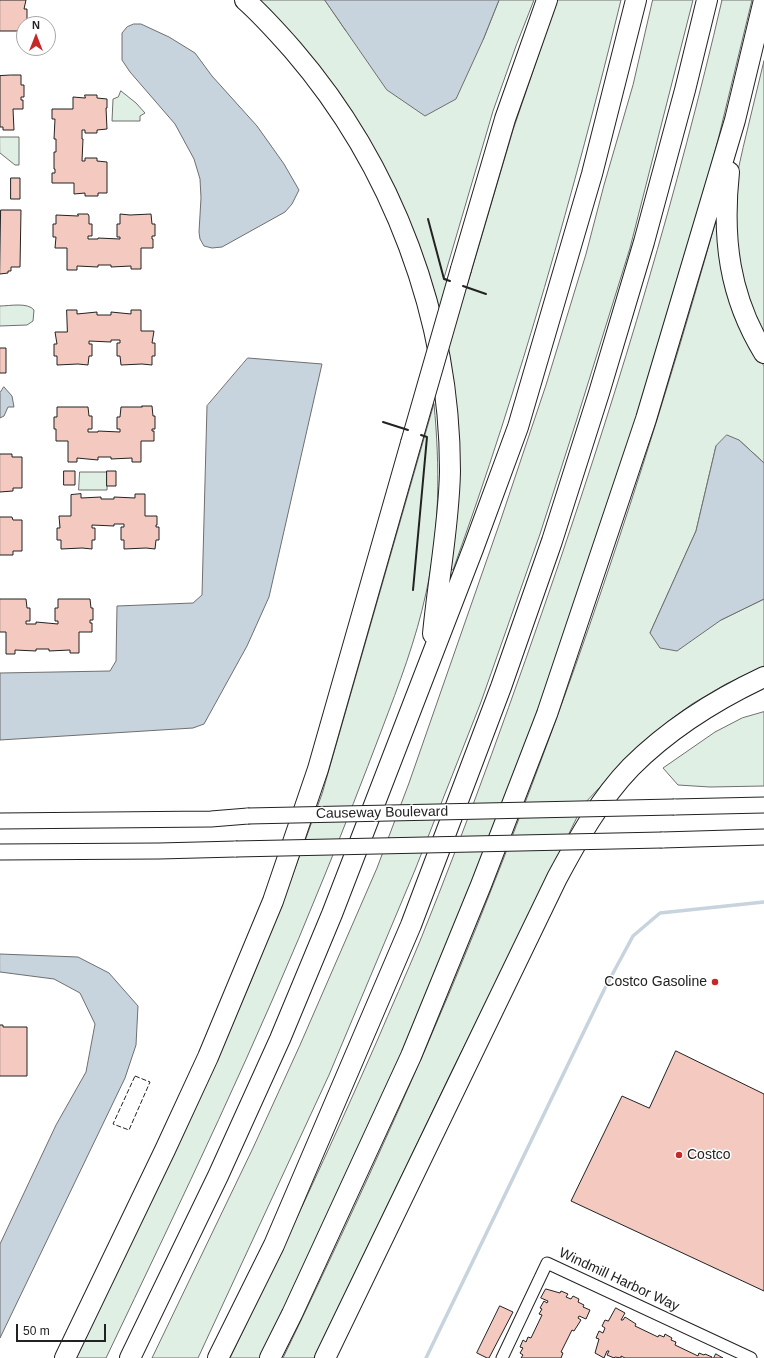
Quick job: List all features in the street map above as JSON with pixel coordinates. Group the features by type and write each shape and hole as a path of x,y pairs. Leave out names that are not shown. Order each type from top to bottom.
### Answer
{"highway":[{"path":"245,0 261,15 306,65 350,127 372,163 390,200 421,280 434,329 447,412 450,473 446,531 430,662"},
{"path":"65,1358 169,1143 214,1043 273,901 318,769 505,119 547,0"},
{"path":"130,1358 218,1176 280,1039 332,914 430,662 518,427 592,174 636,0"},
{"path":"218,1358 274,1245 411,925 501,687 552,541 600,393 646,234 685,90 707,0"},
{"path":"270,1358 292,1314 411,1056 481,886 548,714 646,418 735,120 764,0"},
{"path":"735,120 726,197 727,240 730,266 736,292 744,316 764,353"},
{"path":"325,1358 558,878 573,848 591,818 631,767 662,740 696,714 743,687 764,678"}],"main road":[{"name":"Causeway Boulevard","path":"0,820 196,819 248,816 764,805"},
{"path":"0,852 159,851 764,837"}],"street":[{"name":"Windmill Harbor Way","path":"502,1358 547,1263 751,1358"}],"green space":[{"path":"259,0 325,0 346,31 483,40 499,0 534,0 493,111 444,278 467,286 513,130 557,0 621,0 565,216 523,359 478,500 453,570 451,569 455,534 436,297 426,267 404,210 362,128 319,67"},
{"path":"653,0 693,0 630,248 540,534 481,702 415,870 329,1075 198,1358 152,1358 253,1148 300,1045 377,868 409,783 546,385 586,254 633,85"},
{"path":"722,0 752,0 718,140 672,311 591,563 518,766 440,968 338,1202 260,1358 230,1358 287,1240 404,979 457,848 492,754 558,566 626,356 687,143"},
{"path":"764,61 764,343 738,277 735,184"},
{"path":"121,91 136,103 145,113 140,116 140,121 112,121 113,99 118,97"},
{"path":"0,137 19,137 19,165 15,165 0,153"},
{"path":"720,219 757,355 764,366 764,463 739,440 716,446 696,531 650,633 721,620 764,599 764,666 726,684 692,704 670,720 636,749 583,805 449,1077 314,1358 283,1358 341,1236 424,1052 476,928 532,786 617,545 693,302 716,220"},
{"path":"0,306 27,306 34,310 33,321 27,325 0,326"},
{"path":"434,404 438,498 431,570 422,610 407,662 361,785 273,999 191,1179 106,1358 76,1358 216,1062 251,981 286,893 322,794"},
{"path":"80,472 107,472 107,490 79,490"},
{"path":"764,712 764,786 710,787 678,785 663,768 715,732 742,718"}],"shaded area":[{"path":"325,0 499,0 483,40 456,99 425,116 387,90"},
{"path":"134,24 141,24 169,37 195,53 212,76 257,126 284,164 299,190 292,204 285,212 222,247 212,248 204,246 200,239 199,232 201,198 200,179 194,159 175,124 130,72 122,60 122,33 127,27"},
{"path":"248,358 322,364 269,597 247,646 204,724 193,728 0,740 0,673 110,671 116,661 117,606 193,603 202,595 207,406"},
{"path":"4,387 12,396 14,407 8,407 4,416 0,418 0,393"},
{"path":"727,435 739,440 764,463 764,599 721,620 677,651 660,648 650,633 696,531 716,446"},
{"path":"0,954 78,957 109,973 138,1006 136,1045 125,1078 0,1338 0,1244 56,1125 86,1072 95,1024 80,993 54,979 0,972"}],"building":[{"path":"0,0 26,0 24,9 27,9 27,16 16,16 16,31 0,31"},
{"path":"21,75 21,85 24,85 24,97 21,97 21,100 23,100 23,109 13,109 14,130 3,130 3,127 0,127 0,76"},
{"path":"85,95 97,95 97,98 107,99 107,129 97,130 97,133 85,133 85,130 82,130 82,161 85,161 85,158 97,158 97,161 107,162 107,193 98,193 98,196 85,196 85,193 74,194 74,183 52,183 52,173 55,173 54,152 56,152 56,139 54,139 55,119 52,119 52,109 73,109 73,97 85,98"},
{"path":"11,178 20,178 20,199 11,199"},
{"path":"1,210 21,210 20,267 11,267 11,271 8,271 8,273 0,274"},
{"path":"78,214 88,214 89,216 89,224 92,224 92,236 88,236 88,239 120,239 120,237 117,237 117,224 120,224 120,214 151,214 152,224 155,224 155,236 152,236 153,248 141,248 141,269 131,269 131,266 111,267 111,265 98,265 98,267 77,266 77,270 67,270 67,248 55,248 56,237 53,237 53,224 56,224 56,215 78,216"},
{"path":"67,310 77,310 77,314 97,312 97,315 111,315 111,312 131,314 131,310 141,310 141,331 154,331 152,343 155,343 155,356 152,356 152,365 121,365 120,356 117,356 117,343 120,343 120,340 111,340 111,342 89,341 89,344 92,344 92,356 89,356 88,365 57,365 57,356 54,356 54,344 57,344 55,332 67,332"},
{"path":"0,348 6,348 6,373 0,373"},
{"path":"152,406 153,416 155,416 155,429 152,429 152,431 154,431 154,441 141,441 141,462 132,462 132,458 111,459 111,457 98,457 98,460 77,458 77,462 68,462 68,441 56,441 54,417 57,417 57,407 88,407 89,416 92,416 92,429 88,429 88,432 120,432 120,429 117,429 117,417 120,417 121,407"},
{"path":"0,454 12,454 12,457 22,457 22,488 13,488 13,491 0,492"},
{"path":"64,471 75,471 75,485 64,485"},
{"path":"107,471 116,471 116,486 107,486"},
{"path":"81,494 81,498 101,497 101,499 114,499 114,497 135,498 135,494 145,494 145,516 157,516 156,527 159,527 159,540 156,540 155,549 124,549 124,540 121,540 121,527 124,527 124,524 114,524 114,526 92,525 92,528 95,528 95,540 92,540 92,549 61,549 61,540 57,540 57,528 60,528 59,516 71,516 71,495"},
{"path":"0,517 12,517 13,520 22,520 22,551 13,551 13,555 0,555"},
{"path":"0,599 26,599 27,608 30,608 30,621 26,621 26,624 36,624 36,622 58,624 58,621 55,621 55,608 58,608 58,599 90,599 91,608 93,608 93,620 90,620 90,623 92,623 92,632 79,632 79,653 70,653 70,650 49,651 49,649 36,649 36,651 15,650 15,654 6,654 6,632 0,632"},
{"path":"0,1025 3,1025 3,1027 27,1027 27,1076 0,1076"},
{"name":"Costco","path":"676,1051 764,1094 764,1291 571,1201 622,1096 649,1108"},
{"path":"546,1289 560,1293 561,1291 568,1294 566,1297 571,1299 573,1296 579,1299 578,1302 584,1305 583,1307 590,1310 586,1319 579,1316 578,1318 581,1320 574,1331 572,1330 561,1352 563,1353 561,1358 521,1358 523,1355 520,1353 523,1348 520,1347 523,1340 526,1342 528,1337 531,1338 542,1315 539,1314 542,1309 540,1308 544,1301 547,1303 548,1301 541,1298"},
{"path":"500,1306 513,1312 489,1358 487,1358 477,1353"},
{"path":"616,1308 625,1313 621,1320 625,1317 636,1324 635,1326 658,1337 659,1335 664,1337 665,1334 672,1338 671,1340 676,1342 675,1345 698,1356 699,1353 705,1354 712,1358 625,1358 621,1356 621,1358 614,1358 607,1355 609,1351 607,1351 604,1358 595,1353 599,1339 596,1338 599,1331 603,1333 605,1328 602,1326 605,1320 608,1321"},
{"path":"716,1354 723,1358 714,1358"}],"waterway":[{"path":"426,1358 605,988 633,936 660,913 764,902"}],"fence":[{"path":"135,1076 150,1082 129,1130 113,1124 135,1076"}],"wall":[{"path":"428,219 444,279 450,281"},
{"path":"463,286 486,294"},
{"path":"383,422 408,430"},
{"path":"413,590 427,437 421,435"}],"place":[{"name":"Costco Gasoline","path":"715,982"},
{"name":"Costco","path":"679,1155"}]}
